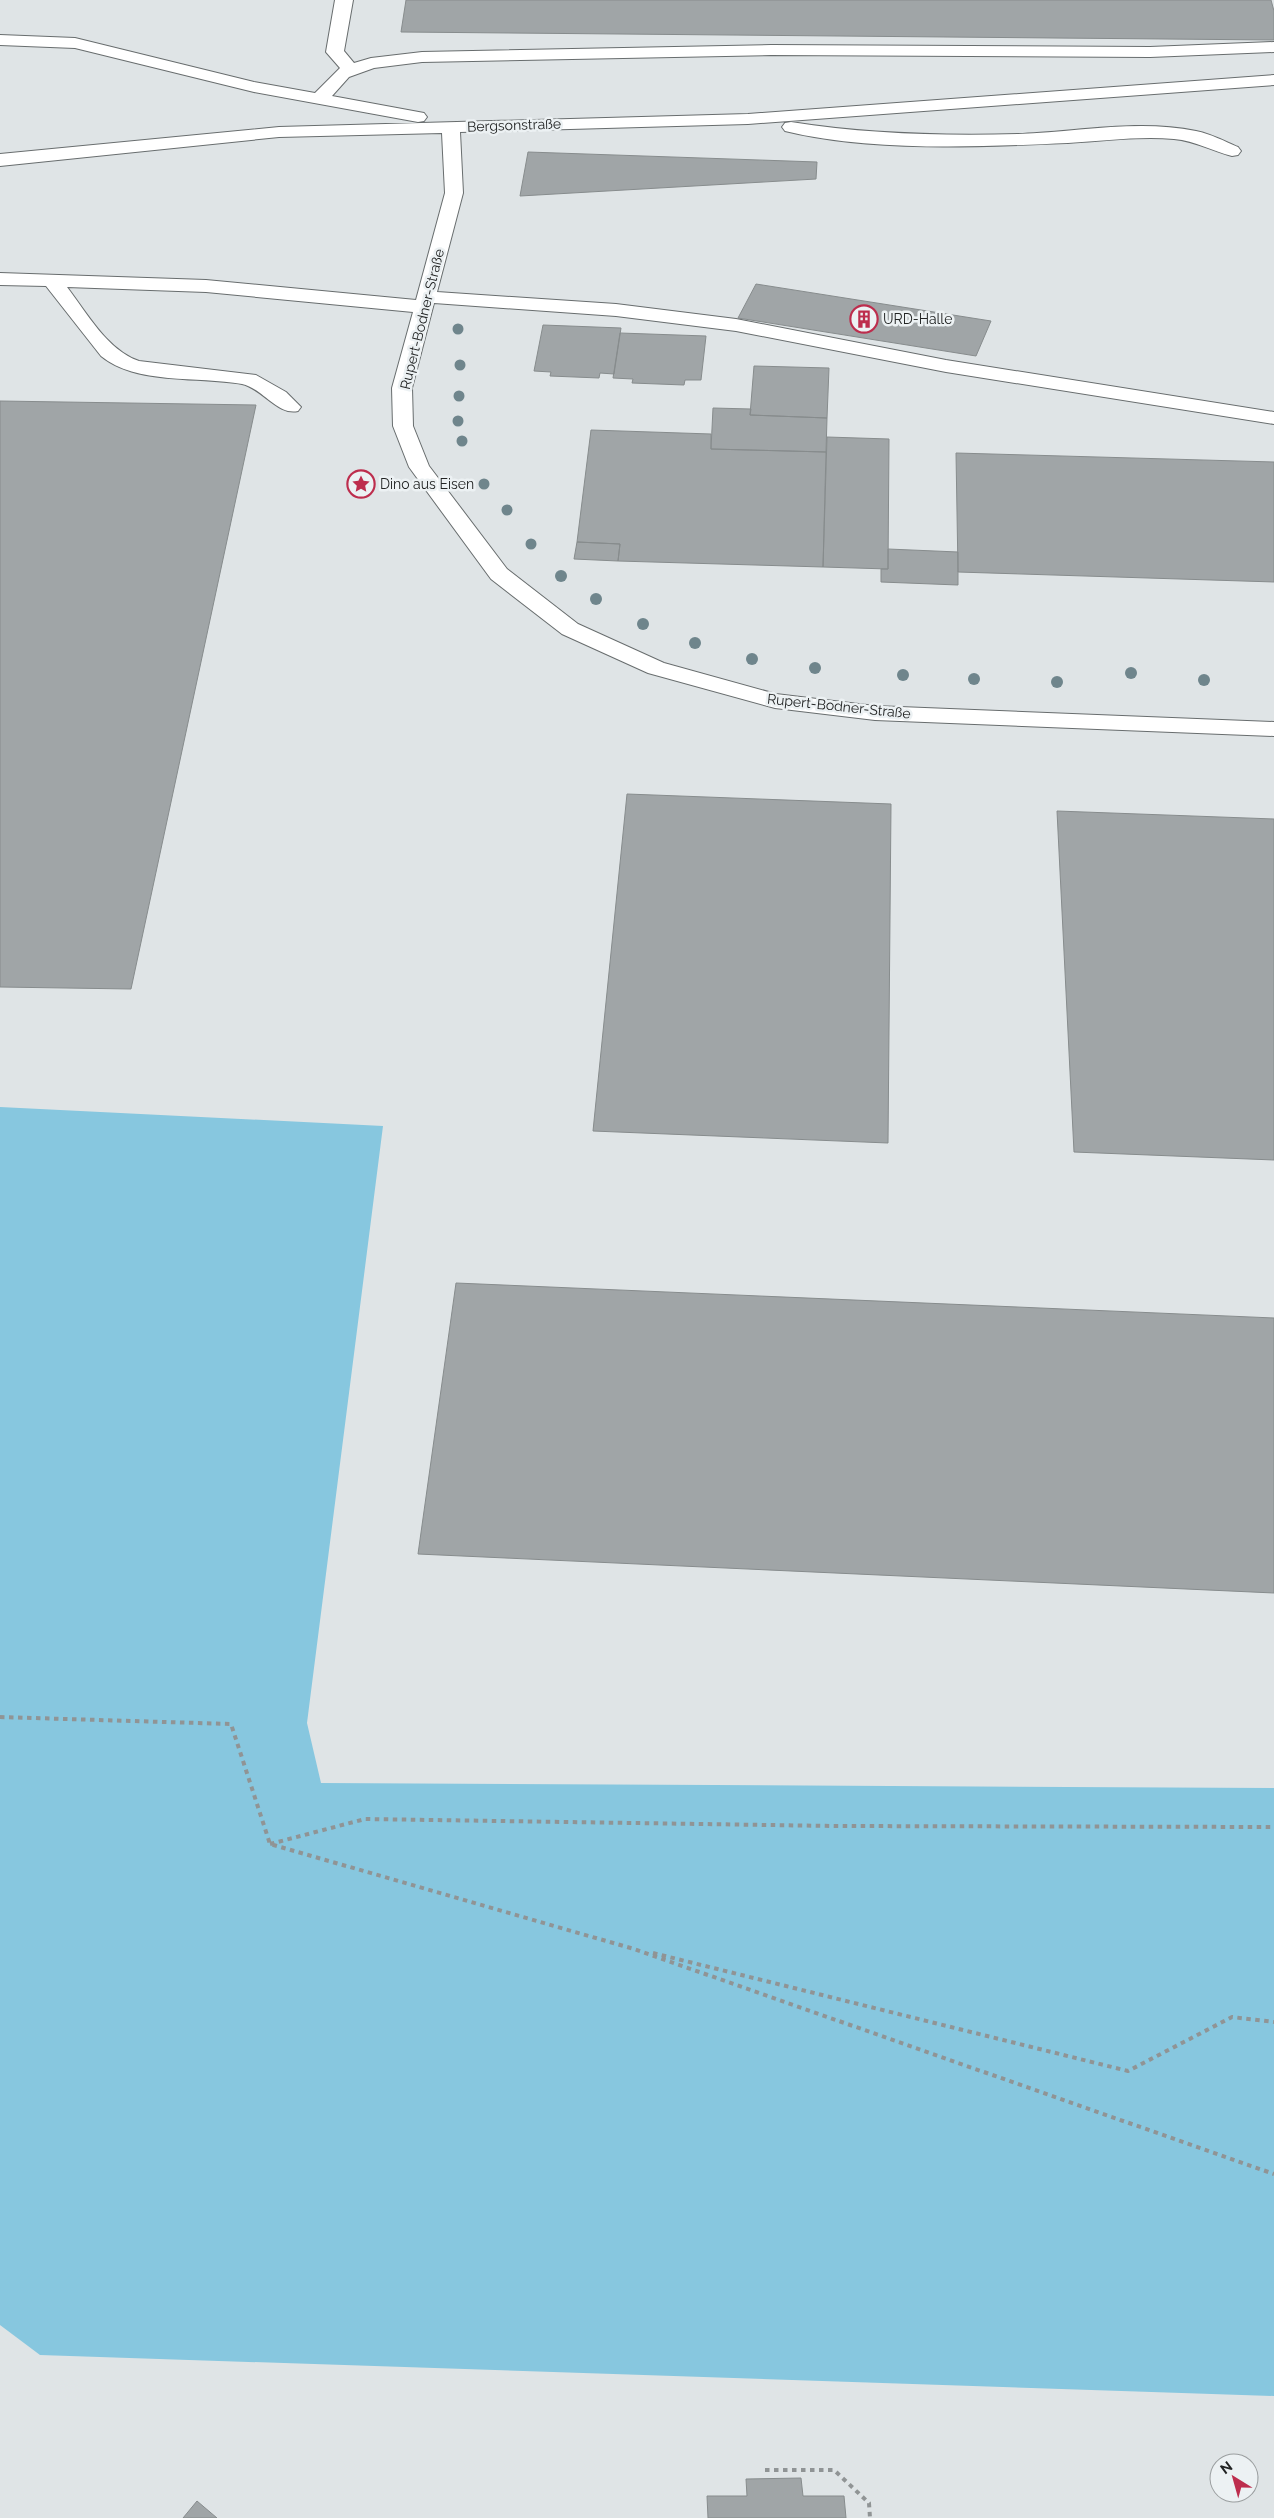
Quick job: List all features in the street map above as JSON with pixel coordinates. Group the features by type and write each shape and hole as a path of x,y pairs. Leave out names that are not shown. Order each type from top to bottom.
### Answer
{"street":[{"path":"344,0 334,46 340,59 351,70"},
{"path":"0,40 75,43 254,87 422,117 451,127"},
{"path":"319,99 343,73 351,70 371,63 432,57 771,50 1150,52 1274,47"},
{"path":"748,119 1274,80"},
{"path":"748,119 801,129 923,139 1054,138 1150,130 1195,136 1232,151"},
{"name":"Bergsonstraße","path":"0,160 279,132 576,122 748,119"},
{"name":"Rupert-Bodner-Straße","path":"451,127 454,193 402,388 403,426 419,467 499,574 570,630 656,668 775,701 875,713 1274,729"},
{"path":"0,279 206,286 426,302 616,310 736,325 946,366 1274,418"},
{"path":"52,280 108,352 119,361 136,367 249,379 279,396 291,407"}],"path":[{"path":"0,1717 231,1724 270,1844"},
{"path":"270,1844 366,1819 835,1826 1274,1827"},
{"path":"270,1844 634,1949 1128,2071 1232,2017 1274,2022"},
{"path":"634,1949 1274,2174"},
{"path":"765,2470 834,2470 869,2503 870,2518"}],"shaded area":[{"path":"0,1107 383,1126 307,1723 321,1783 1274,1788 1274,2396 40,2355 0,2325"}],"building":[{"path":"406,0 1271,0 1274,11 1274,40 401,32"},
{"path":"528,152 817,162 816,179 520,196"},
{"name":"URD-Halle","path":"756,284 991,321 976,356 738,318"},
{"path":"543,325 621,328 614,374 600,373 599,378 550,376 551,372 534,371"},
{"path":"620,333 706,336 701,380 685,380 684,385 632,383 633,379 613,378"},
{"path":"754,366 829,368 827,418 750,415"},
{"path":"0,401 256,405 131,989 0,987"},
{"path":"713,408 751,409 750,415 827,418 826,452 711,449"},
{"path":"591,430 711,434 711,449 826,452 823,567 618,561 620,544 577,542"},
{"path":"827,437 889,439 888,569 823,567"},
{"path":"956,453 1274,462 1274,582 958,572"},
{"path":"577,542 620,544 618,561 574,559"},
{"path":"888,549 958,552 958,585 881,582 881,569 888,569"},
{"path":"627,794 891,804 888,1143 593,1131"},
{"path":"1057,811 1274,819 1274,1160 1074,1152"},
{"path":"456,1283 1274,1318 1274,1593 418,1554"},
{"path":"801,2478 803,2496 844,2496 846,2518 708,2518 707,2496 747,2496 746,2479"},
{"path":"197,2501 217,2518 183,2518"}],"place":[{"name":"URD-Halle","path":"864,319"},
{"name":"Dino aus Eisen","path":"361,484"}]}
